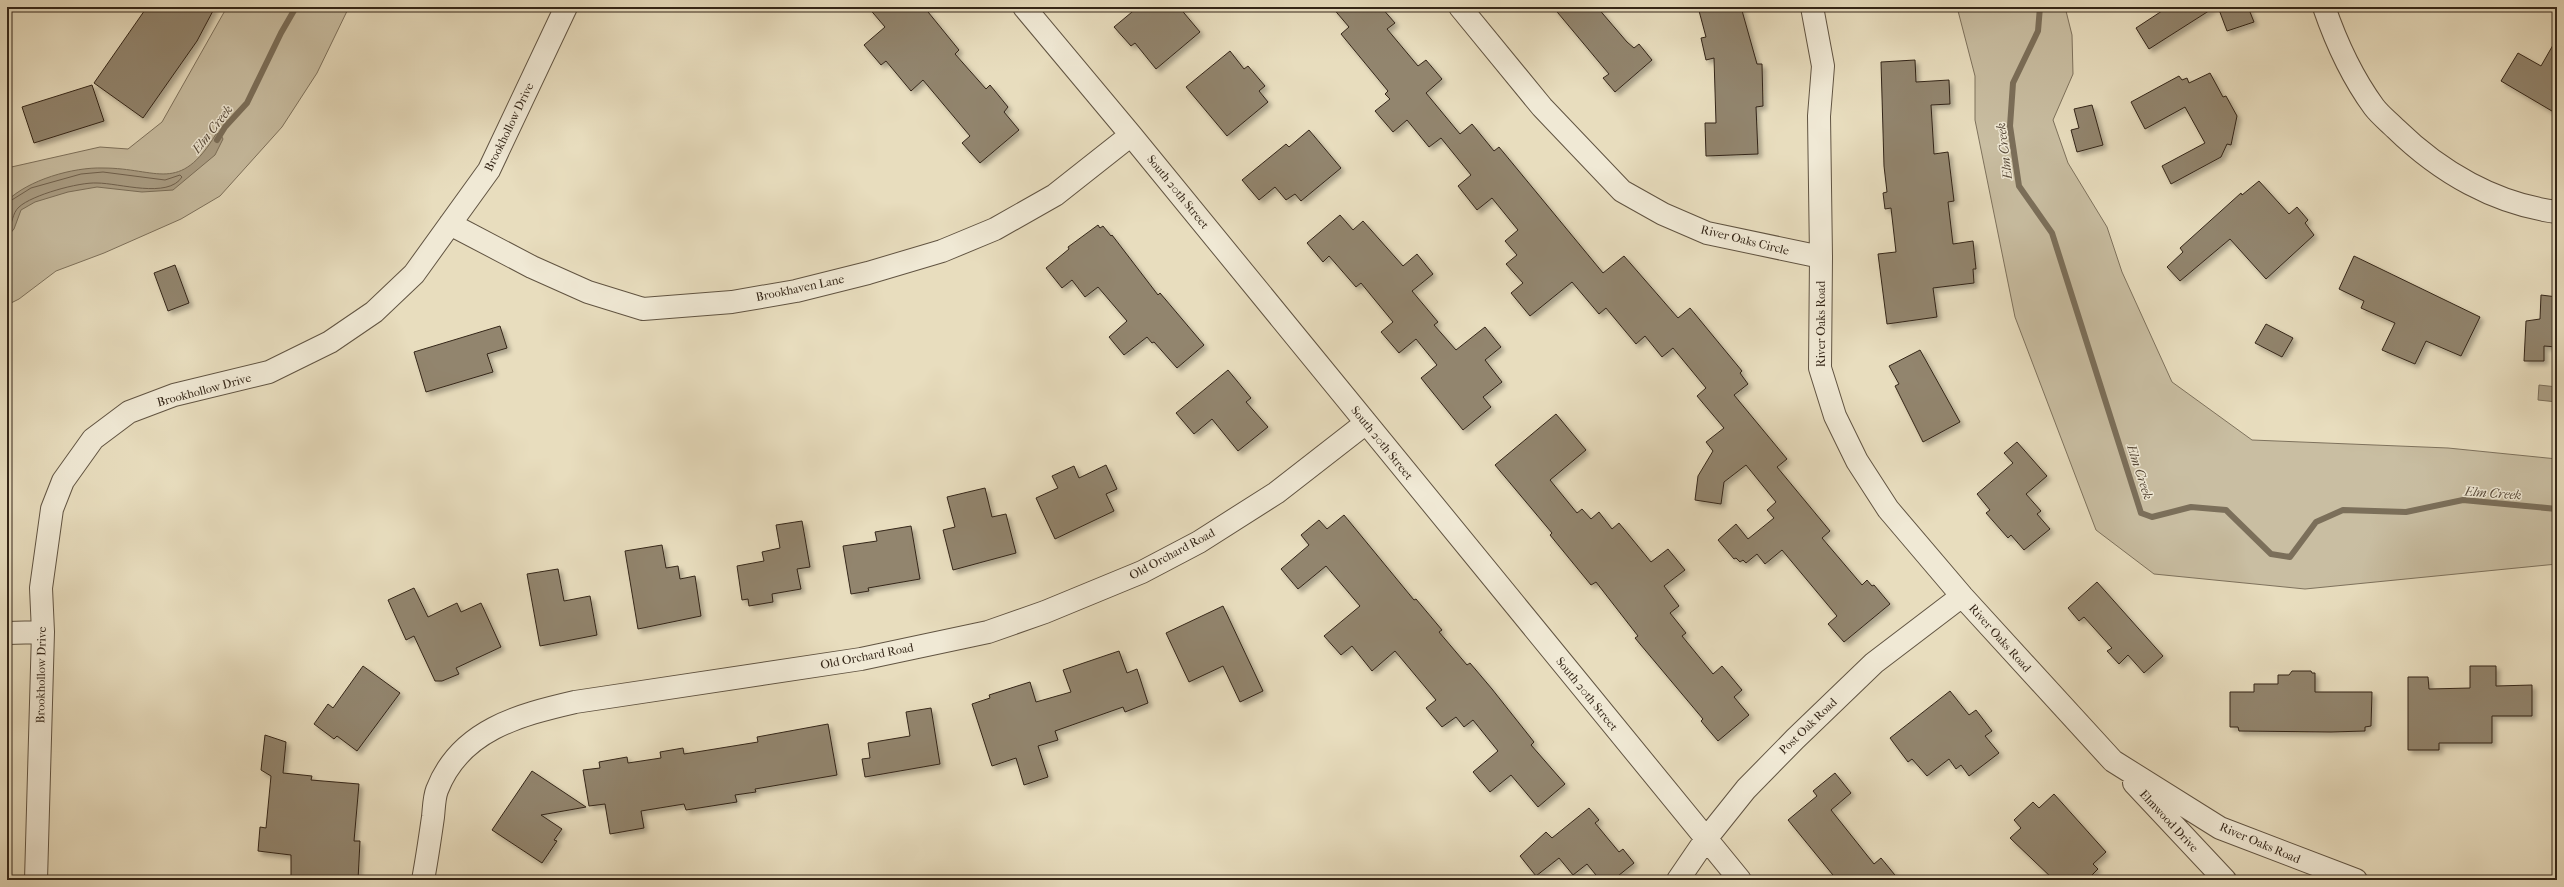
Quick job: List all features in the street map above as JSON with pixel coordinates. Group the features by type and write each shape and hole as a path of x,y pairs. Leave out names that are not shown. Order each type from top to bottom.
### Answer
{"street":[{"name":"Brookhollow Drive","path":"36,880 43,632 41,588 52,509 63,481 93,439 129,412 174,395 269,372 330,342 374,312 414,274 489,170 566,7"},
{"name":"South 20th Street","path":"1024,7 1132,135 1740,880"},
{"name":"River Oaks Circle","path":"1460,7 1542,107 1622,191 1664,214 1707,233 1821,257"},
{"path":"1812,7 1822,66 1819,116 1821,257"},
{"path":"2324,7 2332,32 2349,66 2375,108 2418,150 2474,187 2528,208 2557,212"},
{"name":"Brookhaven Lane","path":"450,224 539,270 588,292 643,309 732,302 796,291 868,273 942,251 988,232 1055,195 1132,135"},
{"name":"River Oaks Road","path":"1821,257 1820,368 1835,416 1858,461 1888,509 1962,596 2113,761 2220,828 2356,880"},
{"name":"Old Orchard Road","path":"424,880 437,790 451,764 467,744 493,729 534,712 575,702 861,659 988,632 1142,572 1199,542 1276,493 1366,423"},
{"name":"Post Oak Road","path":"1678,880 1706,839 1746,789 1874,663 1962,596"},
{"path":"7,633 43,632"},
{"name":"Elmwood Drive","path":"2113,761 2225,880"}],"shaded area":[{"path":"227,7 349,7 317,73 282,127 220,196 181,219 104,253 56,271 19,299 7,305 7,168 100,147 128,149 162,122"},
{"path":"1957,7 2065,7 2072,35 2073,74 2053,120 2068,163 2107,227 2122,272 2172,382 2252,440 2448,448 2557,459 2557,564 2305,589 2154,574 2096,530 2015,317 1975,120 1975,76"}],"water":[{"path":"220,133 223,139 215,155 173,190 142,192 97,187 68,192 35,202 21,210 14,229 7,237 7,201 27,187 39,181 65,172 91,168 122,169 166,174 178,172 190,165 203,153 216,134"},
{"path":"2539,385 2557,387 2557,402 2538,400"}],"building":[{"path":"147,7 215,7 197,41 143,118 94,83"},
{"path":"868,7 924,7 959,50 955,54 986,89 990,85 1008,107 1004,112 1019,130 980,163 962,143 970,136 923,80 911,91 886,61 881,65 864,45 885,27"},
{"path":"1138,7 1179,7 1200,32 1156,69 1135,43 1131,46 1114,27"},
{"path":"1332,7 1381,7 1395,23 1387,29 1418,66 1426,60 1442,79 1426,93 1460,134 1472,124 1494,151 1499,147 1603,273 1624,256 1678,318 1690,308 1742,371 1740,373 1748,384 1734,395 1787,459 1777,467 1830,531 1822,538 1862,585 1867,580 1872,586 1874,585 1890,604 1844,642 1828,624 1837,616 1782,550 1765,564 1757,554 1746,563 1743,560 1740,562 1736,558 1734,559 1718,540 1736,524 1748,539 1774,518 1767,510 1776,502 1746,465 1724,482 1721,504 1695,500 1698,476 1713,451 1706,442 1724,428 1697,396 1706,388 1673,348 1662,357 1645,336 1636,344 1606,308 1599,314 1572,282 1530,316 1511,293 1523,283 1506,264 1517,255 1505,241 1518,230 1492,198 1477,210 1458,186 1471,175 1441,138 1429,147 1407,120 1393,132 1375,111 1390,99 1385,94 1388,91 1341,34 1349,27"},
{"path":"1553,7 1597,7 1627,42 1634,48 1639,44 1652,60 1615,92 1603,78 1609,74"},
{"path":"1698,7 1741,7 1757,64 1762,64 1763,106 1756,107 1758,154 1706,156 1705,123 1716,123 1714,58 1706,60 1701,38 1706,37"},
{"path":"2168,7 2215,7 2149,49 2136,28"},
{"path":"2218,7 2248,7 2254,22 2227,31"},
{"path":"2557,38 2557,114 2501,81 2518,53 2541,66"},
{"path":"1230,51 1244,69 1248,66 1265,86 1259,91 1268,102 1227,136 1186,87"},
{"path":"1915,60 1916,82 1949,80 1950,104 1931,105 1934,154 1948,152 1954,201 1948,202 1953,244 1973,241 1976,269 1973,269 1974,283 1933,288 1937,317 1887,324 1878,254 1896,252 1891,208 1885,209 1883,193 1887,192 1884,166 1881,62"},
{"path":"2210,73 2223,97 2226,96 2237,116 2231,145 2227,144 2221,157 2171,184 2162,166 2205,143 2185,107 2145,129 2131,102 2179,76 2182,80 2187,78 2189,83"},
{"path":"92,85 104,121 34,143 22,107"},
{"path":"2092,105 2103,145 2077,152 2071,130 2079,128 2074,109"},
{"path":"1309,130 1341,168 1301,201 1295,194 1286,200 1275,187 1259,200 1242,180 1286,144 1289,147"},
{"path":"2259,181 2289,214 2297,207 2308,220 2305,223 2314,235 2266,279 2230,239 2180,281 2167,267 2183,252 2180,248 2241,193 2242,195"},
{"path":"1340,215 1353,230 1363,221 1403,266 1417,254 1433,274 1412,291 1438,322 1434,325 1456,350 1485,327 1501,347 1485,360 1502,382 1483,397 1491,407 1463,430 1421,378 1437,365 1416,339 1399,353 1381,332 1393,322 1361,283 1356,287 1329,256 1323,262 1307,243"},
{"path":"1098,225 1100,228 1103,226 1111,236 1112,235 1158,295 1160,293 1204,345 1177,368 1154,342 1152,343 1147,337 1124,355 1109,337 1127,321 1098,287 1085,297 1072,280 1062,288 1046,268 1069,249 1068,247"},
{"path":"2354,256 2480,317 2461,356 2426,341 2415,364 2382,350 2395,323 2361,308 2364,301 2339,289"},
{"path":"175,265 189,303 168,311 154,273"},
{"path":"2541,295 2557,297 2557,347 2544,346 2544,361 2524,361 2526,321 2540,319"},
{"path":"2266,324 2293,338 2282,357 2255,343"},
{"path":"500,326 507,348 487,354 493,372 426,392 414,352"},
{"path":"1920,350 1960,422 1923,442 1895,386 1899,384 1889,366"},
{"path":"1228,370 1251,398 1246,402 1268,427 1238,451 1212,419 1194,434 1176,413"},
{"path":"1556,414 1586,450 1550,480 1577,513 1582,509 1591,519 1599,512 1612,529 1619,523 1651,562 1668,549 1685,570 1664,586 1679,606 1670,613 1686,633 1682,636 1713,674 1722,666 1742,690 1734,697 1749,715 1718,741 1701,721 1703,719 1635,638 1638,636 1596,582 1591,585 1550,535 1552,533 1495,465"},
{"path":"2017,442 2047,476 2026,494 2041,511 2037,514 2050,529 2024,550 2011,535 2008,538 1986,513 1990,510 1977,494 2013,463 2004,453"},
{"path":"1106,465 1117,489 1106,494 1114,511 1055,539 1036,498 1058,488 1052,476 1074,466 1079,478"},
{"path":"985,488 992,517 1006,514 1016,553 953,570 943,530 955,527 947,497"},
{"path":"1344,515 1414,600 1416,599 1442,630 1439,632 1467,665 1470,663 1492,689 1534,742 1531,745 1565,784 1538,807 1511,775 1490,792 1473,772 1498,751 1473,720 1464,727 1456,717 1442,727 1426,708 1436,700 1395,651 1372,671 1352,646 1341,655 1324,636 1360,606 1326,566 1298,589 1281,569 1309,545 1301,535 1319,520 1327,529"},
{"path":"802,521 810,567 797,569 801,589 772,594 773,602 749,606 748,599 742,600 737,566 764,561 762,552 780,548 776,525"},
{"path":"911,526 920,579 868,588 869,591 851,594 843,546 877,541 875,532"},
{"path":"662,545 666,568 678,566 680,579 695,576 701,616 638,629 625,551"},
{"path":"558,569 564,601 590,596 597,635 540,646 527,574"},
{"path":"2097,582 2163,656 2144,673 2128,655 2119,664 2107,651 2112,648 2084,617 2079,621 2068,608"},
{"path":"414,588 428,617 457,603 461,612 481,603 501,647 456,668 459,674 442,681 435,681 414,636 406,640 388,600"},
{"path":"1223,606 1263,691 1240,702 1223,666 1189,682 1166,633"},
{"path":"1119,651 1127,673 1137,669 1148,703 1125,712 1123,707 1055,731 1058,740 1038,746 1048,777 1024,785 1016,758 992,766 972,704 990,698 989,695 1030,682 1036,702 1071,692 1063,670"},
{"path":"363,666 400,693 357,751 337,736 334,739 314,724 328,704 333,708"},
{"path":"2470,666 2496,666 2496,686 2532,685 2532,716 2492,716 2492,743 2439,743 2439,750 2408,750 2408,677 2428,677 2429,689 2470,688"},
{"path":"2292,671 2311,671 2312,673 2315,673 2315,692 2372,692 2371,726 2365,727 2365,731 2331,732 2239,731 2238,727 2230,727 2230,692 2254,692 2254,684 2278,684 2278,675 2289,675"},
{"path":"1950,691 1969,715 1976,710 1992,731 1985,736 1999,753 1969,776 1961,765 1956,769 1949,759 1927,776 1912,759 1908,762 1890,738"},
{"path":"931,708 940,764 865,777 862,759 870,758 868,743 910,736 906,712"},
{"path":"828,724 837,775 755,789 756,792 735,795 737,802 686,810 684,804 641,811 644,828 610,834 605,804 589,806 583,770 600,768 599,762 627,757 628,763 661,758 660,752 683,748 684,754 758,742 757,737"},
{"path":"265,735 286,742 283,773 312,776 311,780 359,784 354,841 360,841 358,880 291,880 291,855 258,851 260,827 266,828 271,776 261,770"},
{"path":"532,771 586,807 541,815 562,829 554,840 557,841 542,863 492,830"},
{"path":"1835,773 1851,793 1831,810 1874,864 1881,858 1899,880 1837,880 1788,820 1817,796 1813,791"},
{"path":"2054,794 2106,852 2093,864 2098,869 2087,880 2054,880 2010,838 2021,828 2014,820 2033,802 2039,808"},
{"path":"1589,808 1599,820 1595,823 1619,852 1623,849 1634,863 1613,880 1600,880 1587,864 1573,875 1559,858 1536,876 1520,856 1546,832 1552,838"}],"waterway":[{"name":"Elm Creek","path":"217,140 225,127 247,103 281,33 296,7"},
{"name":"Elm Creek","path":"2040,7 2038,31 2013,83 2010,126 2019,186 2052,233 2141,513 2152,517 2191,507 2226,510 2271,554 2290,557 2316,522 2343,510 2406,512 2463,500 2557,509"}]}
